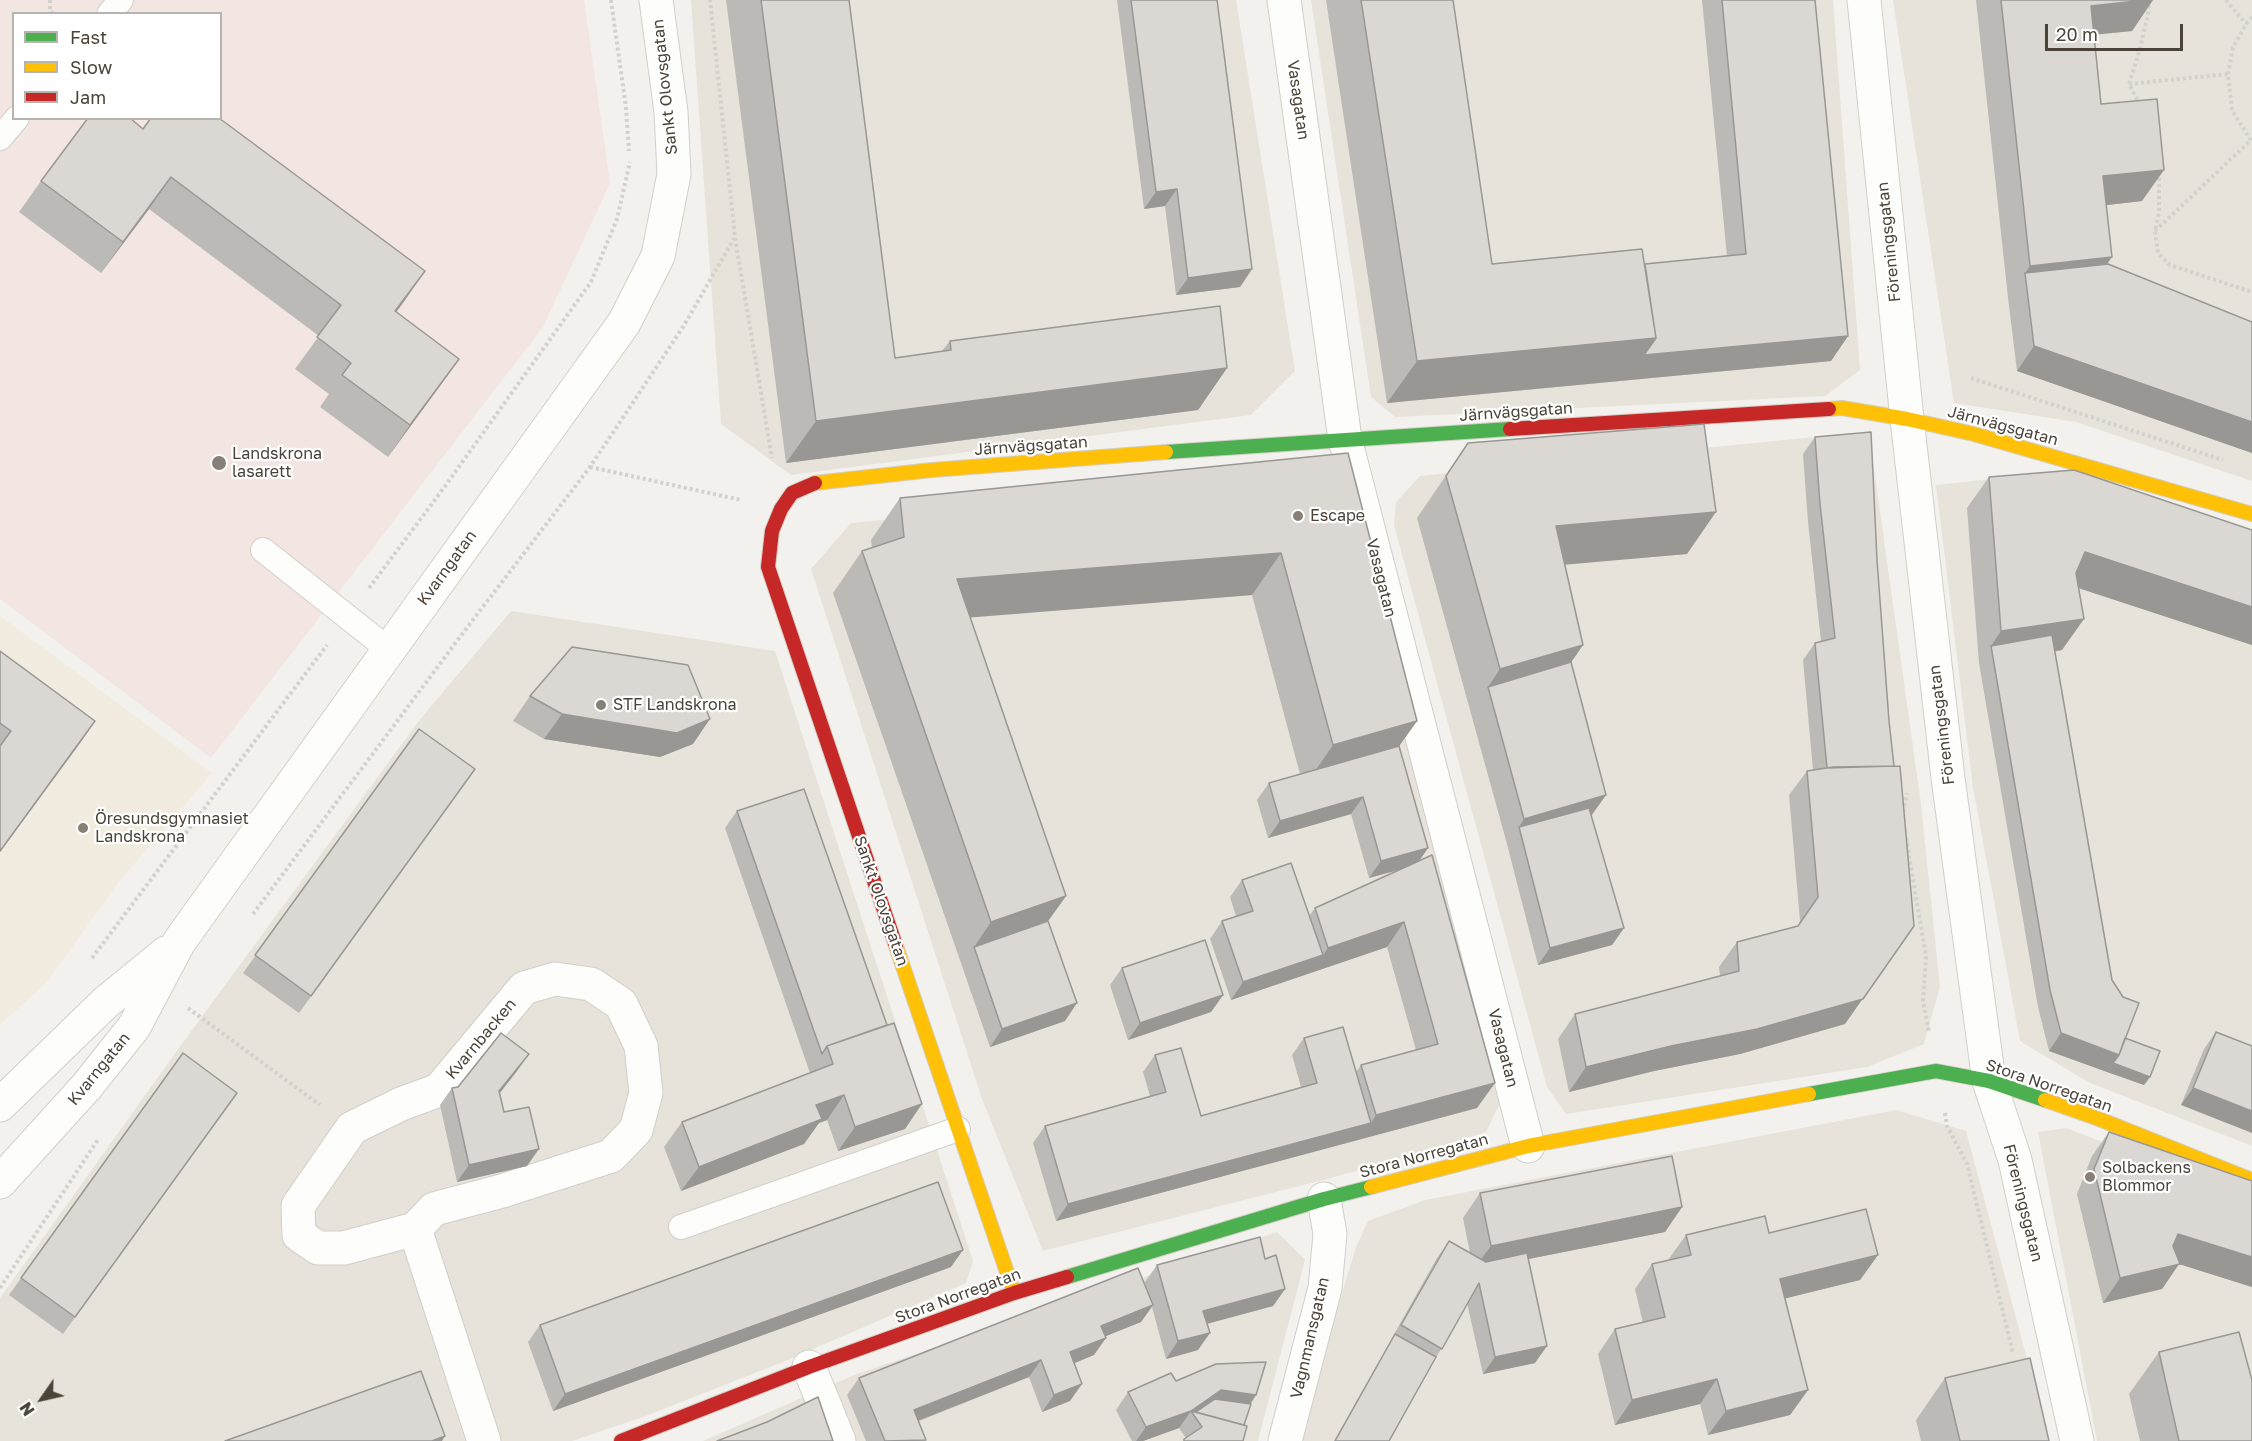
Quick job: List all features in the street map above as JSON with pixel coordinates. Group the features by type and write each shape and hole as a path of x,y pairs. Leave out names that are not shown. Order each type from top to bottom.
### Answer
{"street":[{"name":"Sankt Olovsgatan","path":"656,0 671,112 674,174"},
{"name":"Vasagatan","path":"1284,0 1345,439 1528,1146"},
{"name":"Föreningsgatan","path":"1864,0 1907,419 1948,778 1989,1081 2015,1160 2077,1441"},
{"name":"Kvarngatan","path":"0,1182 87,1086 134,1027 179,942 624,322 658,256 674,174"},
{"name":"Järnvägsgatan","path":"781,508 792,493 816,482 932,470 1345,439 1842,408 1974,434 2252,514"},
{"name":"Sankt Olovsgatan","path":"781,508 772,531 768,567 1014,1293"},
{"name":"Kvarngatan","path":"0,1105 105,1003 179,942"},
{"name":"Kvarnbacken","path":"555,979 591,984 621,1004 641,1046 646,1094 636,1130 611,1156 502,1191 434,1209 415,1229 344,1248 318,1248 299,1235 298,1206 352,1128 401,1104 439,1090 524,988 555,979"},
{"name":"Stora Norregatan","path":"621,1441 666,1433 809,1367 1014,1293 1324,1199 1528,1146 1936,1071 1989,1081 2099,1119 2252,1180"},
{"name":"Vagnmansgatan","path":"1285,1441 1325,1288 1330,1234 1324,1199"},
{"path":"415,1229 484,1441"},
{"path":"809,1367 839,1441"}],"lane":[{"path":"111,12 121,0"},
{"path":"0,138 15,120"},
{"path":"263,550 388,649"},
{"path":"681,1227 958,1129"}],"path":[{"path":"88,962 444,489 591,282 617,219 630,163 626,108 611,0"},
{"path":"2142,108 2129,84 2143,35 2149,0"},
{"path":"2226,0 2246,24"},
{"path":"2155,231 2251,142 2232,110 2228,74 2233,48 2252,17"},
{"path":"2129,84 2228,74"},
{"path":"2159,169 2158,213 2155,231 2158,253 2170,265 2252,292"},
{"path":"590,467 781,508 735,237"},
{"path":"1971,378 2230,462"},
{"path":"187,1008 352,1128"}],"shaded area":[{"name":"Landskrona lasarett","path":"0,0 584,0 610,183 543,327 211,758 0,599"},
{"path":"691,0 1236,0 1295,371 1251,415 791,475 721,424"},
{"path":"1311,0 1833,0 1860,370 1825,396 1395,417 1371,397"},
{"path":"1893,0 2252,0 2252,481 2076,422 1954,403"},
{"path":"1846,434 1871,447 1921,804 1940,987 1924,1044 1867,1067 1566,1114 1547,1087 1394,525 1396,502 1420,476"},
{"path":"2027,475 2252,540 2252,1146 2090,1083 2020,1041 1973,788 1936,485"},
{"path":"1321,478 1349,515 1500,1103 1486,1132 1401,1159 1043,1251 982,1099 811,569 851,523"},
{"path":"511,611 775,651 973,1261 966,1283 783,1362 643,1417 572,1441 0,1441 0,1298 176,1052 418,722"},
{"name":"Öresundsgymnasiet Landskrona","path":"0,616 212,773 118,883 46,983 0,1025"},
{"path":"1896,1110 1966,1131 2049,1441 1297,1441 1356,1247 1368,1221 1425,1200"},
{"path":"2066,1128 2252,1199 2252,1441 2097,1441 2038,1132"},
{"path":"1277,1232 1305,1260 1258,1441 703,1441 854,1375"}],"building":[{"path":"761,0 849,0 895,358 951,350 950,341 1220,306 1227,368 816,421"},
{"path":"1131,0 1217,0 1252,269 1188,278 1177,189 1156,192"},
{"path":"1361,0 1453,0 1492,264 1642,249 1656,338 1417,361"},
{"path":"1722,0 1815,0 1848,336 1644,355 1656,338 1645,264 1746,254"},
{"path":"2001,0 2145,0 2091,6 2101,104 2157,99 2164,170 2103,176 2112,257 2030,266"},
{"path":"87,120 132,120 143,129 150,120 222,120 425,271 395,311 459,359 410,425 342,375 351,363 317,337 341,305 171,177 123,242 41,181"},
{"path":"2108,264 2252,322 2252,422 2034,346 2025,273"},
{"path":"1704,424 1716,512 1556,526 1583,645 1500,669 1446,476 1468,443"},
{"path":"1871,432 1877,560 1894,766 1827,768 1815,643 1835,638 1815,437"},
{"path":"1348,453 1417,721 1333,745 1281,553 957,579 1066,896 991,922 862,551 904,537 900,498"},
{"path":"2074,470 2252,530 2252,607 2085,552 2076,573 2084,619 2001,631 1989,477"},
{"path":"2052,635 2112,980 2123,997 2139,1003 2119,1055 2061,1033 2050,990 1991,646"},
{"path":"572,647 688,665 710,719 677,733 562,714 530,696"},
{"path":"0,651 95,721 0,851 0,746 11,731 0,723"},
{"path":"1571,662 1606,795 1524,819 1488,687"},
{"path":"419,729 475,769 311,996 255,955"},
{"path":"1399,746 1428,848 1381,861 1363,797 1280,821 1269,783"},
{"path":"1900,766 1914,926 1863,999 1757,1029 1671,1046 1586,1067 1575,1014 1739,971 1737,942 1798,926 1818,897 1807,771 1833,767"},
{"path":"804,789 887,1025 827,1046 822,1054 737,811"},
{"path":"1589,808 1624,928 1550,948 1519,827"},
{"path":"1432,855 1495,1083 1376,1115 1361,1065 1438,1044 1404,922 1328,948 1315,908"},
{"path":"1291,863 1323,955 1243,982 1222,921 1253,911 1242,880"},
{"path":"1048,921 1077,1003 1002,1029 974,947"},
{"path":"1205,940 1223,995 1140,1023 1122,968"},
{"path":"894,1023 922,1104 855,1127 844,1095 816,1105 822,1119 699,1167 682,1122 833,1064 827,1046"},
{"path":"1343,1027 1371,1123 1068,1204 1045,1126 1166,1092 1155,1055 1181,1048 1201,1116 1317,1083 1304,1038"},
{"path":"2216,1032 2252,1046 2252,1111 2193,1088"},
{"path":"501,1033 529,1054 499,1091 504,1112 529,1107 539,1149 469,1165 452,1088 458,1087"},
{"path":"2125,1038 2160,1051 2150,1077 2113,1063 2119,1055"},
{"path":"183,1053 237,1093 75,1317 21,1278"},
{"path":"2109,1132 2252,1181 2252,1257 2178,1234 2173,1246 2180,1264 2120,1278 2094,1169"},
{"path":"1672,1156 1682,1207 1491,1246 1480,1193"},
{"path":"938,1182 963,1250 565,1394 540,1325"},
{"path":"1866,1209 1878,1255 1780,1279 1808,1390 1726,1411 1717,1379 1632,1400 1615,1329 1665,1317 1652,1264 1691,1255 1686,1235 1765,1216 1769,1233"},
{"path":"1260,1237 1265,1259 1276,1255 1285,1289 1203,1311 1210,1333 1178,1341 1157,1265"},
{"path":"1449,1241 1486,1262 1527,1253 1547,1346 1495,1357 1479,1283 1442,1349 1401,1325"},
{"path":"1138,1268 1153,1305 1101,1326 1106,1338 1070,1352 1082,1384 1054,1395 1041,1360 914,1410 926,1440 885,1441 859,1378"},
{"path":"2239,1332 2252,1380 2252,1441 2179,1441 2159,1352"},
{"path":"1395,1334 1436,1357 1389,1441 1335,1441"},
{"path":"2030,1358 2049,1441 1960,1441 1945,1378"},
{"path":"1266,1362 1256,1395 1221,1390 1191,1411 1146,1427 1128,1392 1171,1373 1176,1381 1216,1364"},
{"path":"421,1371 445,1436 432,1441 225,1441"},
{"path":"818,1397 833,1441 717,1441 767,1422"},
{"path":"1215,1399 1251,1404 1244,1425 1196,1412"},
{"path":"1191,1411 1247,1426 1243,1441 1184,1441 1202,1427"}],"traffic: fast":[{"path":"1166,452 1510,429"},
{"path":"1809,1094 1936,1071 1989,1081 2045,1100"},
{"path":"1067,1277 1324,1199 1371,1187"}],"traffic: slow":[{"path":"1829,409 1842,408 1907,419 1974,434 2252,514"},
{"path":"815,483 932,470 1166,452"},
{"path":"896,946 1014,1293"},
{"path":"1371,1187 1528,1146 1809,1094"},
{"path":"2045,1100 2252,1180"}],"traffic: jam":[{"path":"1510,429 1829,409"},
{"path":"815,483 792,493 781,509 772,531 768,567 896,946"},
{"path":"621,1441 809,1367 1014,1293 1067,1277"}],"place":[{"name":"Landskrona lasarett","path":"219,463"},
{"name":"Escape","path":"1298,516"},
{"name":"STF Landskrona","path":"601,705"},
{"name":"Öresundsgymnasiet Landskrona","path":"83,828"},
{"name":"Solbackens Blommor","path":"2090,1177"}]}
